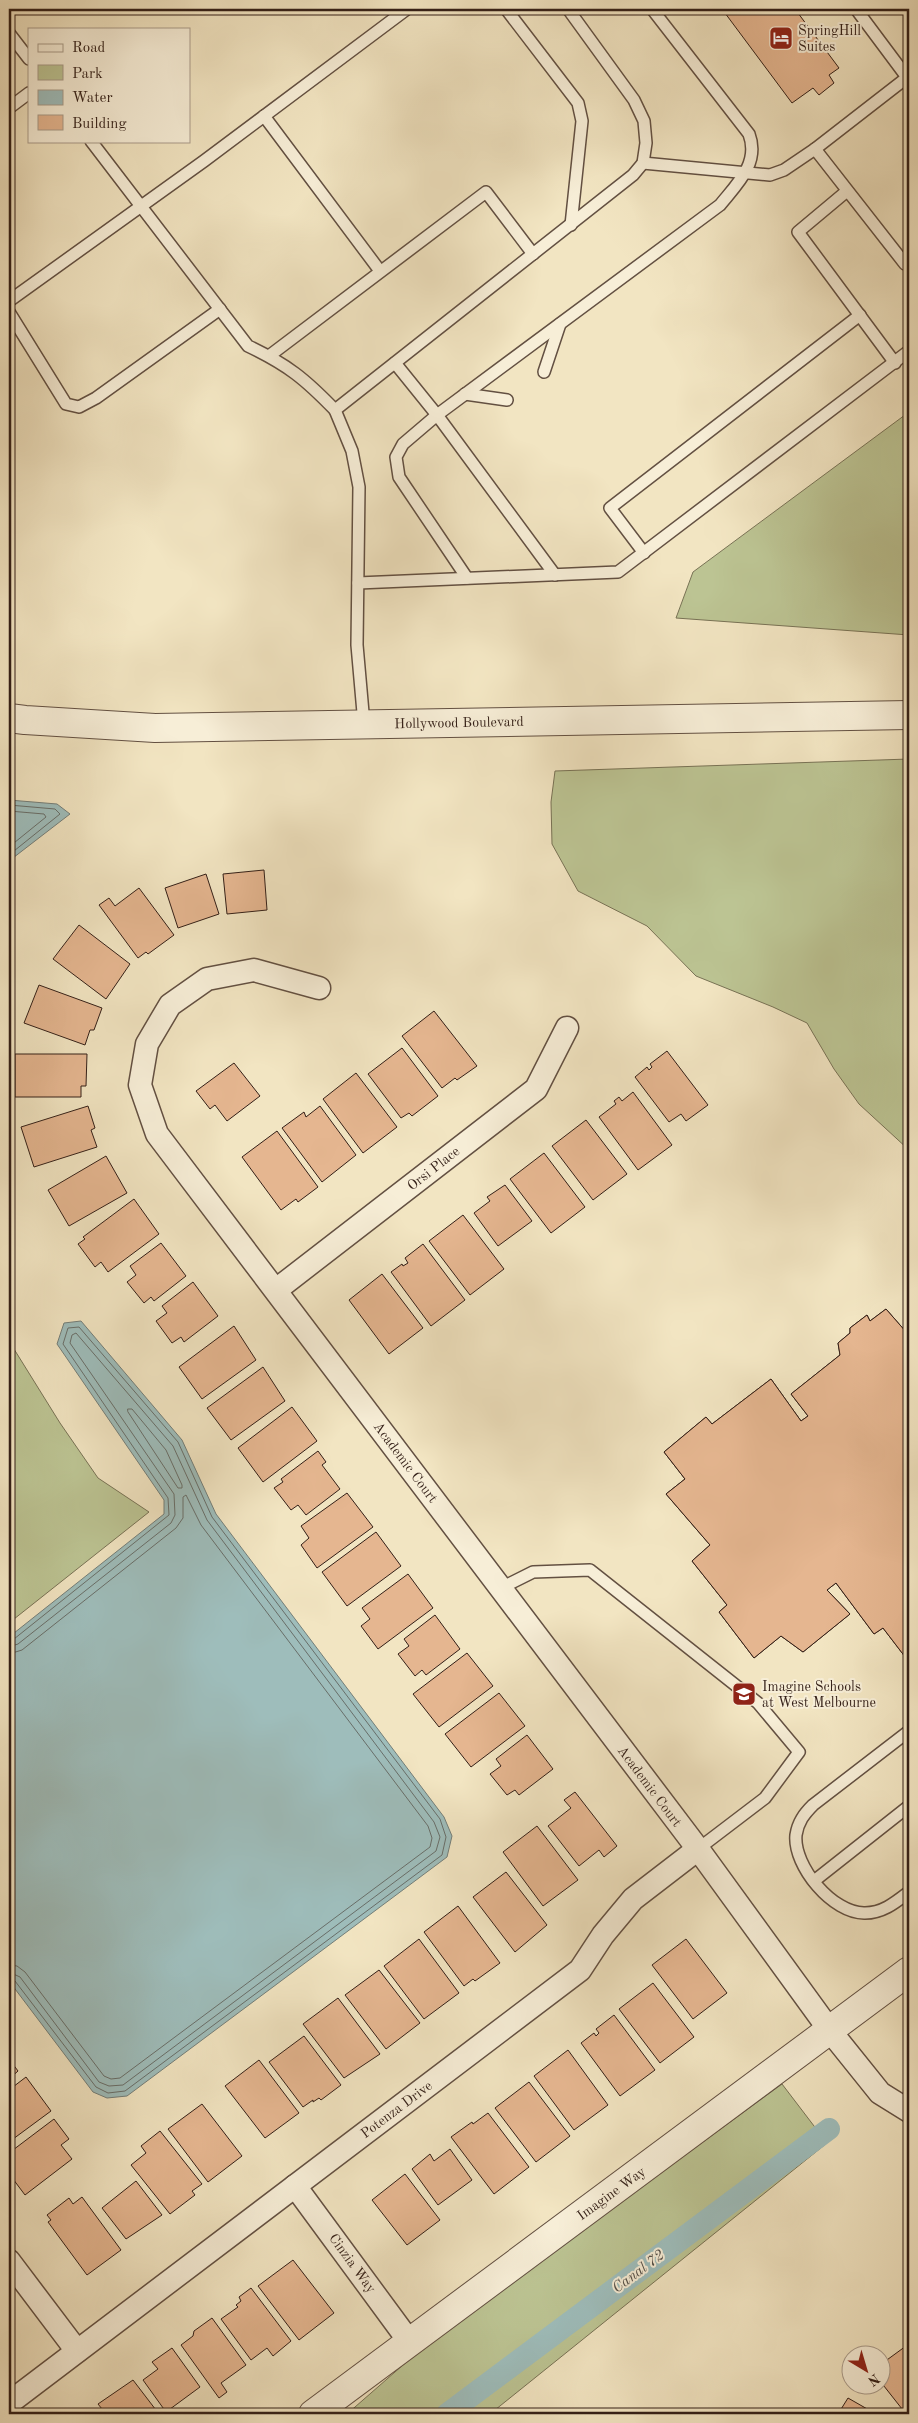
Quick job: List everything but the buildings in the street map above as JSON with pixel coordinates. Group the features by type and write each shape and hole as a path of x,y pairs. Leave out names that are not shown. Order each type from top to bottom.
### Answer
{"street":[{"name":"Hollywood Boulevard","path":"9,718 155,728 909,714"},
{"name":"Academic Court","path":"319,988 254,970 207,979 170,1005 147,1044 140,1085 157,1134 698,1849 831,2032 880,2093 909,2112"},
{"name":"Orsi Place","path":"276,1290 536,1088 568,1028"},
{"name":"Potenza Drive","path":"9,2403 580,1970 603,1935 633,1899 698,1849"},
{"name":"Imagine Way","path":"313,2414 409,2341 831,2032 909,1972"},
{"name":"Cinzia Way","path":"295,2186 409,2341"},
{"path":"9,2261 77,2351"}],"lane":[{"path":"9,301 264,116 407,9"},
{"path":"506,9 578,103 582,121 571,225"},
{"path":"335,410 634,175 643,162 646,143 644,121 634,100 568,9"},
{"path":"467,578 399,477 396,457 403,444 438,415 720,205 747,173 753,145 749,134 652,9"},
{"path":"643,162 770,175 784,170 815,149 909,78 856,9"},
{"path":"9,33 28,59"},
{"path":"9,108 28,94"},
{"path":"264,116 380,271"},
{"path":"92,142 248,346 269,356 305,379 335,410 352,451 360,487 357,645 364,724"},
{"path":"815,149 905,264 909,260"},
{"path":"848,191 798,232 895,362"},
{"path":"269,356 486,192 533,254"},
{"path":"9,312 66,404 79,407 96,398 220,309"},
{"path":"644,553 610,508 860,316"},
{"path":"544,372 560,324"},
{"path":"358,583 618,572 909,352"},
{"path":"395,363 438,415 555,575"},
{"path":"466,394 507,400"},
{"path":"501,1588 533,1572 590,1570 758,1703 799,1752 765,1798 698,1849"},
{"path":"909,1731 803,1815 798,1825 796,1845 799,1856 814,1881 839,1907 853,1912 866,1913 881,1910 909,1892"},
{"path":"814,1881 909,1806"}],"green space":[{"path":"909,412 909,635 676,618 693,572"},
{"path":"909,759 909,1150 859,1104 834,1069 807,1023 696,976 647,926 578,891 552,844 551,802 555,771"},
{"path":"9,1341 60,1423 98,1478 149,1512 9,1623"},
{"path":"782,2084 827,2143 490,2414 347,2414 427,2344"}],"water":[{"path":"9,800 57,804 70,814 9,861"},
{"path":"81,1321 182,1440 216,1514 444,1817 452,1836 447,1857 127,2096 107,2098 93,2092 9,1981 9,1637 164,1514 164,1500 57,1344 64,1323"}],"waterway":[{"name":"Canal 72","path":"447,2414 829,2129"}],"place":[{"name":"SpringHill Suites","path":"781,38"},
{"name":"Imagine Schools at West Melbourne","path":"744,1694"}]}
